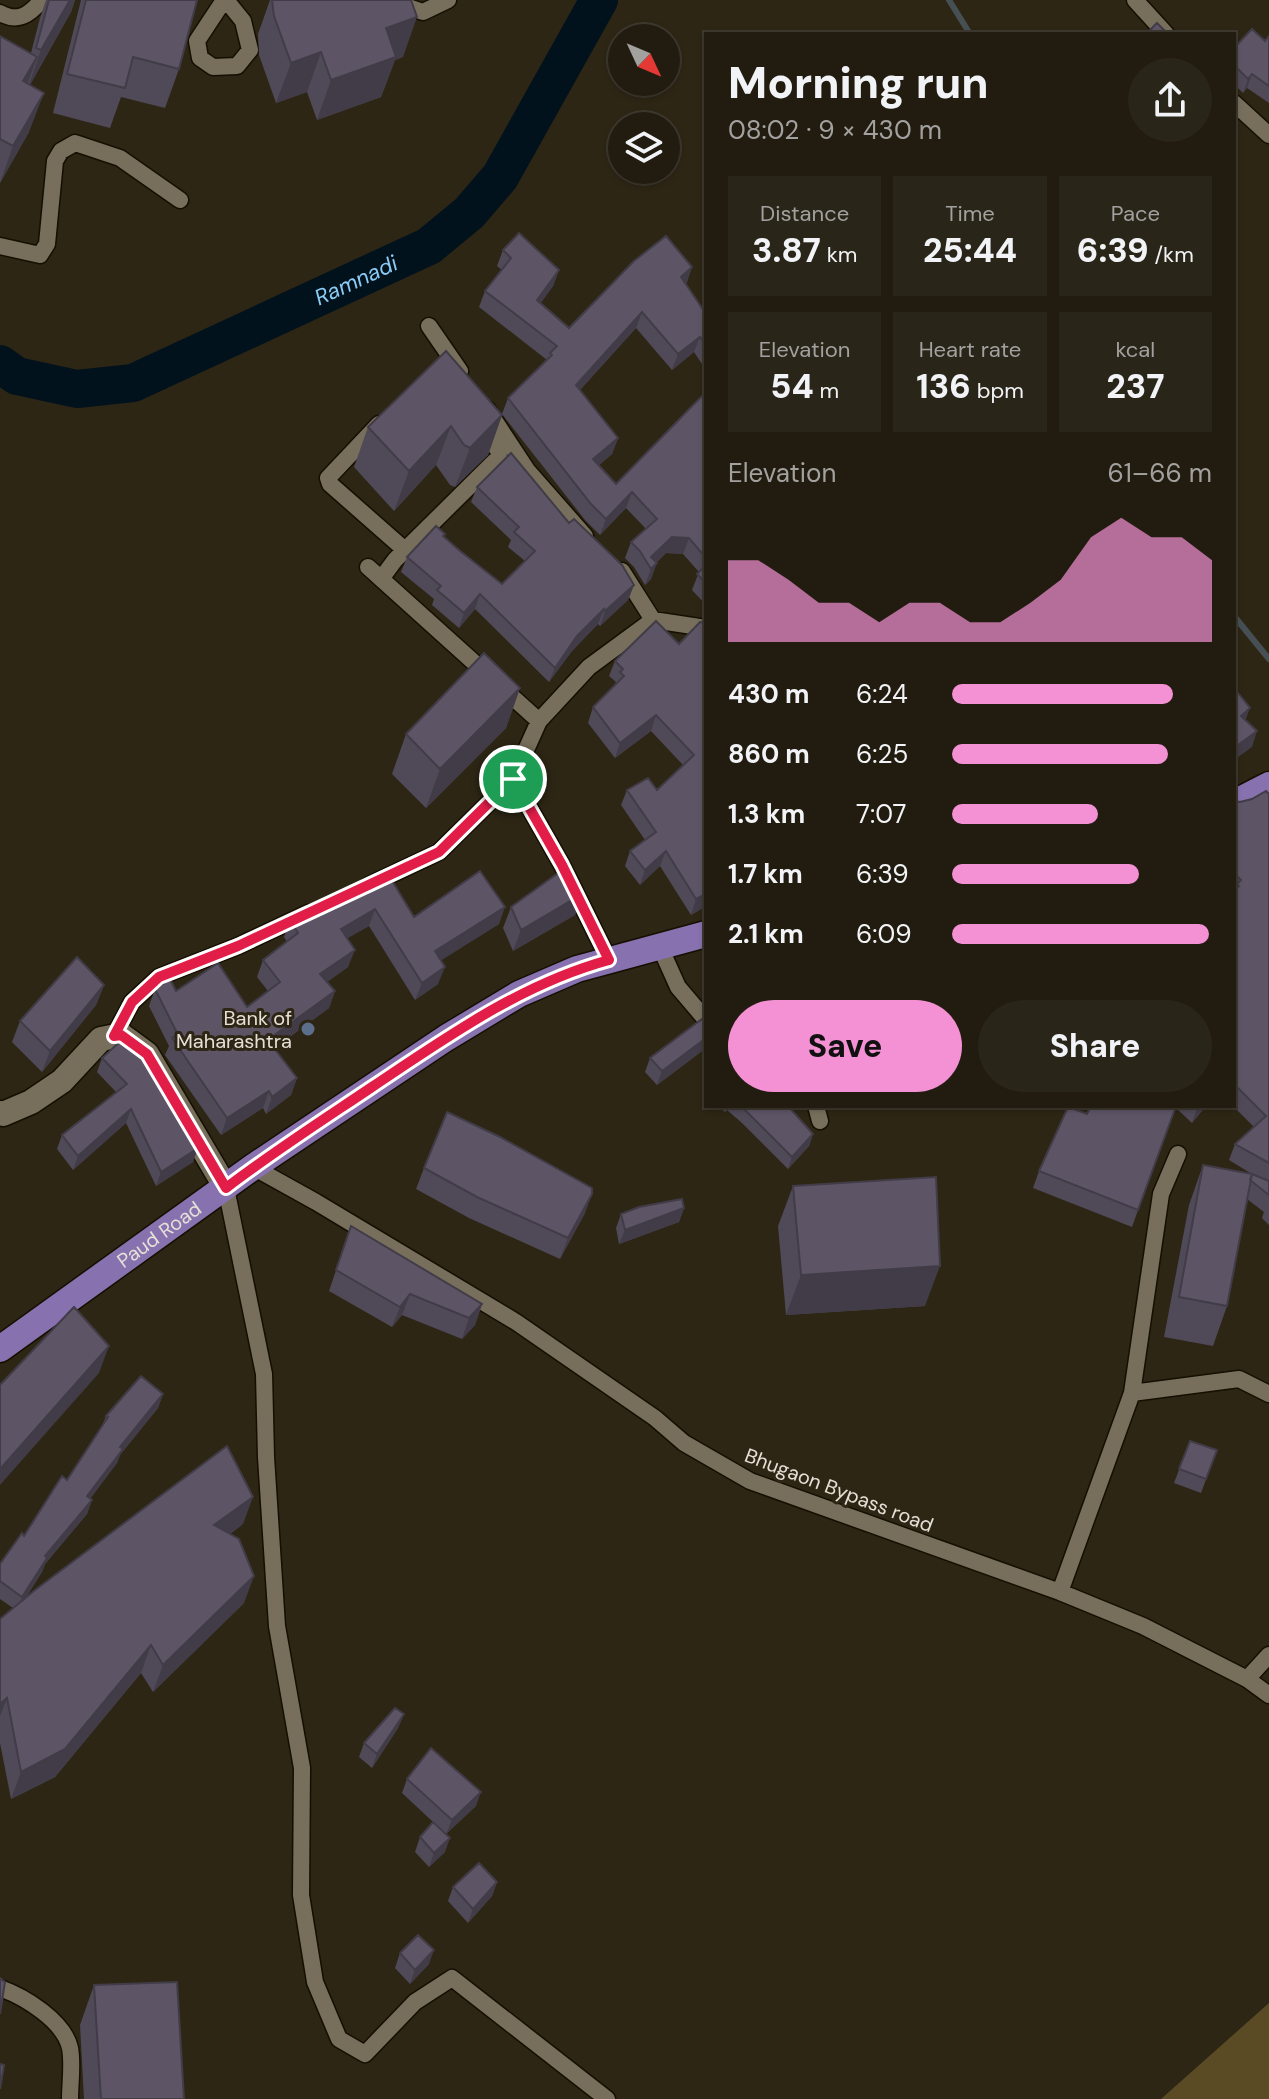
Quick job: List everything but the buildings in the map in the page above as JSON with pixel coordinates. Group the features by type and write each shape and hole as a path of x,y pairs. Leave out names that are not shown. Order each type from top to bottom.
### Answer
{"main road":[{"path":"1236,802 1269,785"},
{"name":"Paud Road","path":"0,1349 253,1167 446,1038 519,994 577,969 704,935"}],"street":[{"path":"0,13 11,19 25,17 42,0"},
{"path":"387,0 423,12 448,0"},
{"path":"1135,0 1164,32"},
{"path":"1236,105 1269,135"},
{"path":"0,246 40,255 47,244 55,161 61,151 75,143 120,158 180,200"},
{"path":"429,326 527,470 593,544"},
{"path":"387,416 328,478 330,484 405,550"},
{"path":"471,417 498,450 499,457 494,466 405,550 374,573 539,721"},
{"path":"614,563 625,573 653,620"},
{"path":"353,892 439,852 513,779 539,721 589,667 653,620 704,628"},
{"path":"513,779 562,865 609,960"},
{"path":"114,1036 132,1002 159,977 238,946 324,906"},
{"path":"660,947 678,987 704,1018"},
{"path":"0,1113 31,1102 62,1081 101,1039 121,1035 147,1054 226,1188 264,1374 277,1626 302,1768 301,1895 315,1982 339,2039 365,2054 415,2002 452,1978 607,2099"},
{"path":"1060,1592 1132,1393 1161,1194 1178,1154"},
{"name":"Bhugaon Bypass road","path":"253,1167 516,1322 655,1418 684,1443 750,1481 1060,1592 1143,1626 1247,1679 1269,1695"},
{"path":"1132,1393 1239,1379 1269,1394"},
{"path":"1247,1679 1269,1655"},
{"path":"0,1988 45,2014 63,2031 70,2049 70,2099"}],"shaded area":[{"path":"1269,2003 1269,2099 1161,2099"}],"waterway":[{"name":"Ramnadi","path":"0,364 17,376 77,389 133,383 429,246 469,213 500,177 599,0"},
{"path":"949,0 969,32"},
{"path":"1236,618 1269,659"}],"place":[{"name":"Bank of Maharashtra","path":"308,1029"}],"route":[{"path":"513,779 562,865 609,960 577,969 519,994 446,1038 226,1188 147,1054 121,1035 114,1036 132,1002 159,977 238,946 439,852 513,779"}]}
